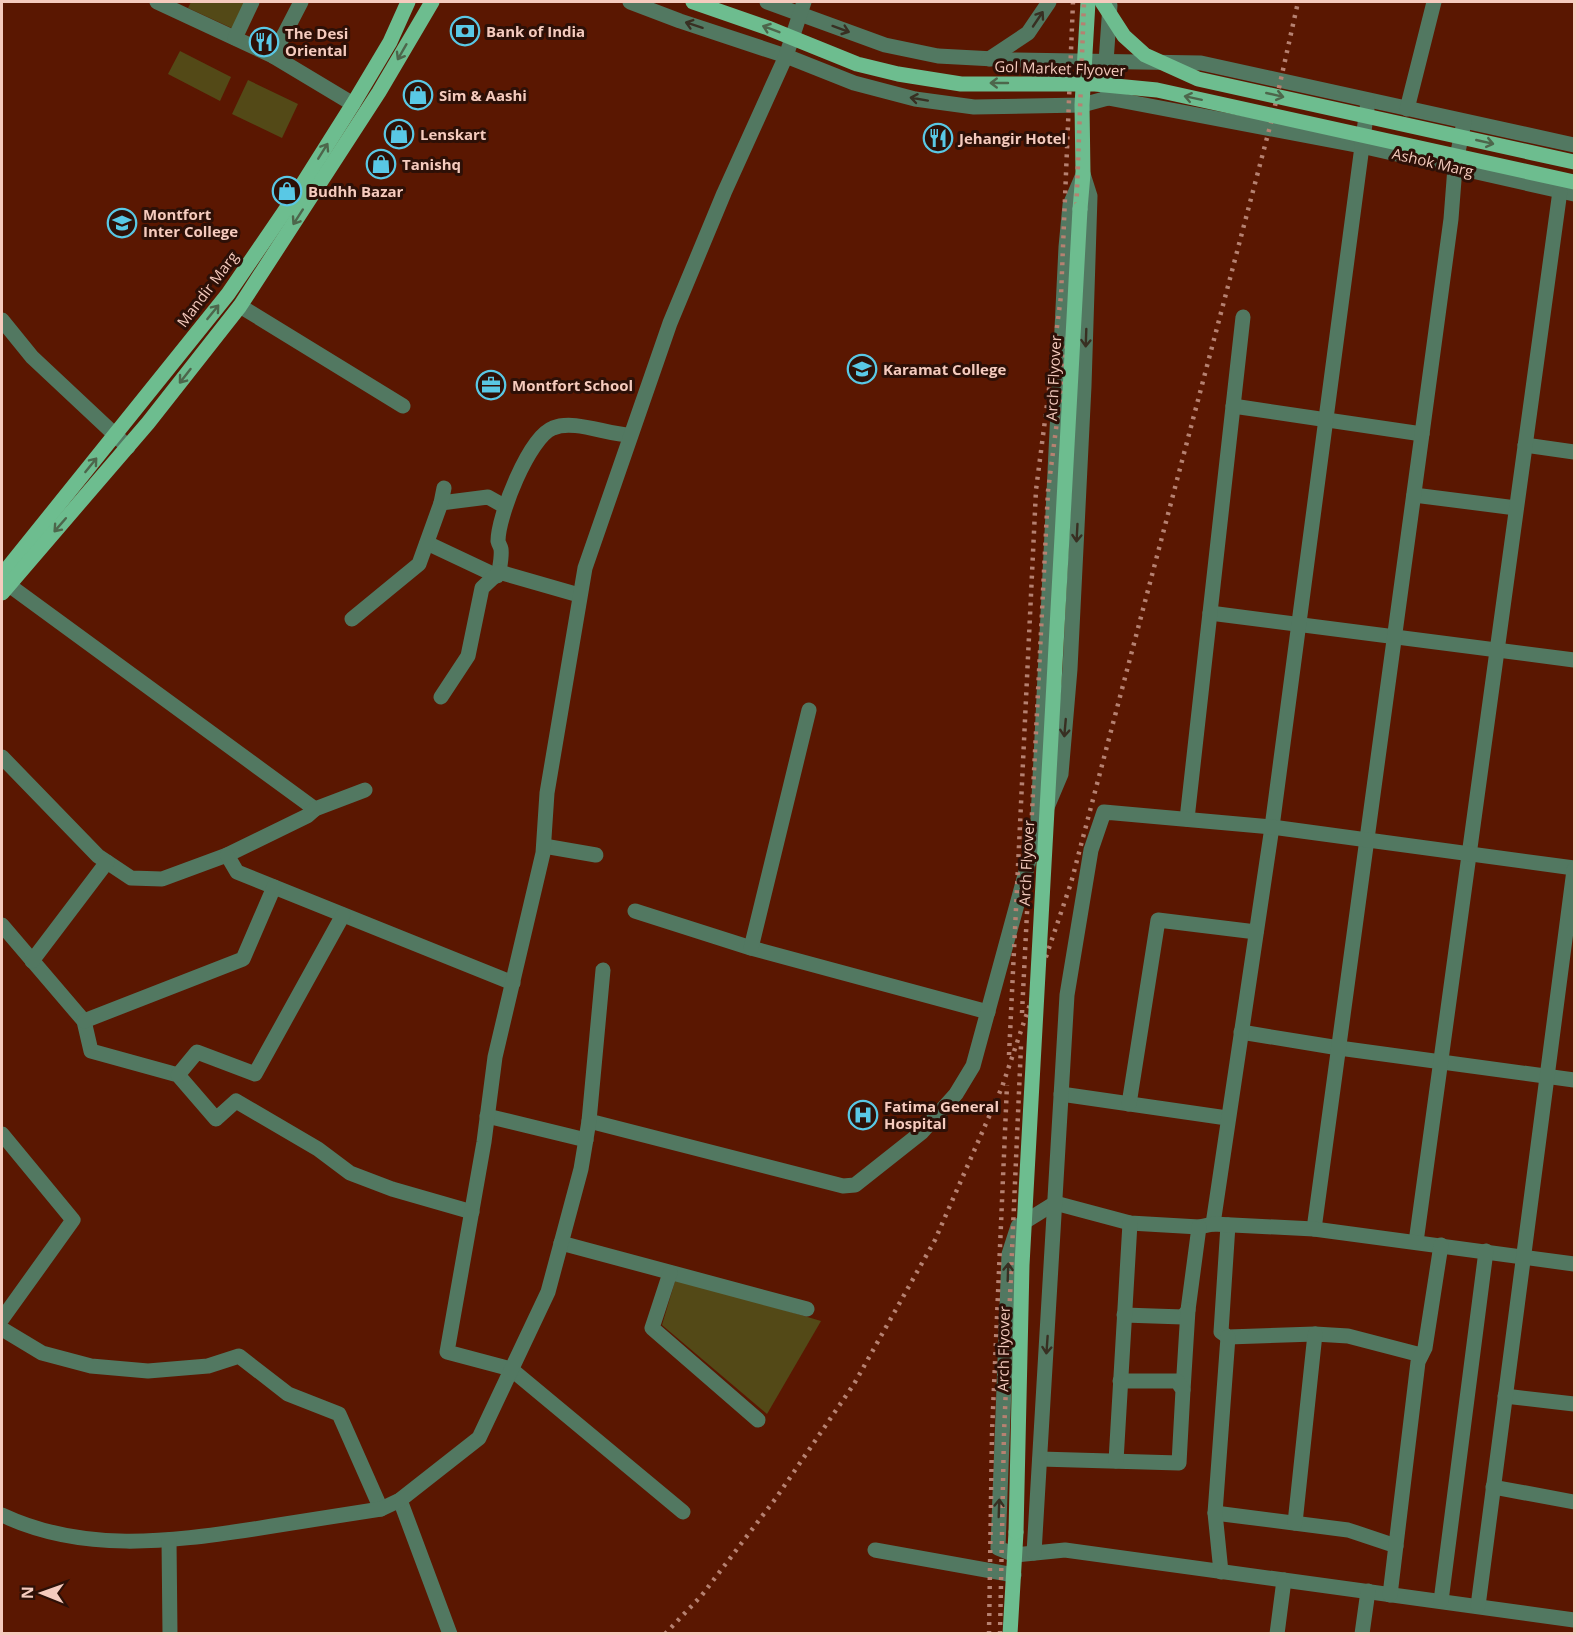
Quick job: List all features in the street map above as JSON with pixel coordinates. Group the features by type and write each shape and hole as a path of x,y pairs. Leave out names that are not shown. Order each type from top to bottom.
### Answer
{"main road":[{"name":"Mandir Marg","path":"3,584 115,435 228,294 295,196 353,104 390,42 408,2"},
{"path":"3,584 128,447 240,306 379,92 432,2"},
{"name":"Gol Market Flyover","path":"693,2 768,28 857,64 898,74 961,84 1095,84 1157,90 1575,182"},
{"name":"Arch Flyover","path":"1010,1634 1016,1532 1022,1265 1083,174 1082,105 1088,2"},
{"name":"Gol Market Flyover","path":"1102,2 1124,36 1145,55 1198,79 1575,162"}],"street":[{"path":"157,2 185,8 235,38 273,56 353,104"},
{"path":"235,38 252,2"},
{"path":"273,56 301,2"},
{"path":"630,2 786,56 854,83 915,99 974,107 1082,105 1108,98 1106,62 1110,2"},
{"path":"766,2 802,8 885,45 938,56 1201,63 1575,146"},
{"path":"989,59 1028,33 1049,2"},
{"path":"1407,109 1434,2"},
{"path":"683,1512 512,1369 447,1352 472,1212 495,1057 544,846 548,793 585,568 670,324 724,193 786,56 802,8"},
{"path":"1235,122 1242,73"},
{"path":"1292,133 1303,85"},
{"name":"Ashok Marg","path":"1108,98 1361,146 1567,193"},
{"path":"1040,1459 1179,1463 1188,1310 1213,1225 1227,1118 1272,827 1368,100"},
{"path":"1314,1229 1414,495 1455,167 1464,122"},
{"path":"1037,831 1066,247 1070,205 1083,174"},
{"path":"589,1121 843,1186 855,1185 922,1132 956,1094 973,1066 1037,831 1061,774 1070,669 1084,386 1090,196 1083,174"},
{"path":"1416,1242 1525,445 1567,193"},
{"path":"240,306 403,406"},
{"path":"1187,819 1243,317"},
{"path":"2,320 32,357 128,447"},
{"path":"1233,406 1422,434"},
{"path":"441,697 468,656 482,588 498,574 502,551 498,542 504,506 533,448 552,428 578,427 630,435"},
{"path":"1525,445 1575,452"},
{"path":"1414,495 1516,508"},
{"path":"352,619 419,564 442,496 488,497 504,506"},
{"path":"427,543 498,574 579,595"},
{"path":"3,584 315,809"},
{"path":"1210,613 1575,660"},
{"path":"751,948 809,710"},
{"path":"2,757 98,856 131,878 162,879 227,855 307,816 315,809 365,790"},
{"path":"1034,1553 1067,995 1091,850 1104,812 1272,827 1575,869 1478,1606"},
{"path":"544,846 596,855"},
{"path":"227,855 237,872 513,983"},
{"path":"32,960 107,862"},
{"path":"84,1021 243,959 274,887"},
{"path":"635,911 751,948 988,1012"},
{"path":"178,1075 197,1052 255,1074 343,915"},
{"path":"1129,1104 1158,920 1256,932"},
{"path":"2,925 84,1021 91,1052 178,1075 216,1119 236,1101 318,1149 350,1173 392,1189 472,1212"},
{"path":"2,1515 18,1522 81,1539 132,1542 188,1539 381,1509 400,1500 479,1438 548,1292 581,1169 589,1121 603,970"},
{"path":"1241,1032 1339,1048 1575,1080"},
{"path":"1061,1094 1227,1118"},
{"path":"487,1116 586,1140"},
{"path":"2,1134 73,1220 2,1319"},
{"path":"1575,1264 1314,1229 1130,1223 1055,1203 1018,1226 1009,1254 998,1548 1015,1555 1065,1550 1575,1620"},
{"path":"1116,1461 1130,1223"},
{"path":"1213,1225 1221,1332 1228,1336 1315,1334 1348,1336 1421,1355"},
{"path":"561,1243 807,1309"},
{"path":"1390,1594 1418,1362 1425,1348 1441,1245"},
{"path":"1441,1601 1486,1251"},
{"path":"670,1273 652,1328 759,1420"},
{"path":"1124,1315 1183,1317 1188,1310"},
{"path":"2,1329 42,1353 91,1366 148,1371 208,1365 239,1356 288,1394 339,1414 381,1509"},
{"path":"1295,1523 1315,1334"},
{"path":"1221,1572 1215,1513 1228,1336"},
{"path":"1120,1381 1177,1381 1183,1390"},
{"path":"1505,1396 1575,1404"},
{"path":"1493,1487 1575,1502"},
{"path":"400,1500 450,1634"},
{"path":"1215,1513 1348,1530 1396,1546"},
{"path":"169,1540 170,1634"},
{"path":"875,1550 1014,1575"},
{"path":"1277,1634 1284,1580"},
{"path":"1362,1634 1368,1591"}],"shaded area":[{"path":"191,2 249,2 236,30 188,8"},
{"path":"180,51 231,77 220,101 168,74"},
{"path":"248,80 298,104 282,138 232,114"},
{"path":"676,1278 821,1321 767,1414 662,1325"}],"railway":[{"path":"1009,1055 1036,490 1061,296 1073,2"},
{"path":"1022,1013 1048,491 1073,297 1084,2"},
{"path":"665,1634 702,1595 776,1498 854,1384 935,1240 1002,1087 1071,883 1273,115 1298,2"},
{"path":"1000,1634 1004,1433 1021,1046"},
{"path":"989,1634 992,1433 1007,1085"}],"place":[{"name":"Bank of India","path":"465,31"},
{"name":"The Desi Oriental","path":"264,42"},
{"name":"Sim & Aashi","path":"418,95"},
{"name":"Lenskart","path":"399,134"},
{"name":"Jehangir Hotel","path":"938,138"},
{"name":"Tanishq","path":"381,164"},
{"name":"Budhh Bazar","path":"287,191"},
{"name":"Montfort Inter College","path":"122,223"},
{"name":"Karamat College","path":"862,369"},
{"name":"Montfort School","path":"491,385"},
{"name":"Fatima General Hospital","path":"863,1115"}]}
